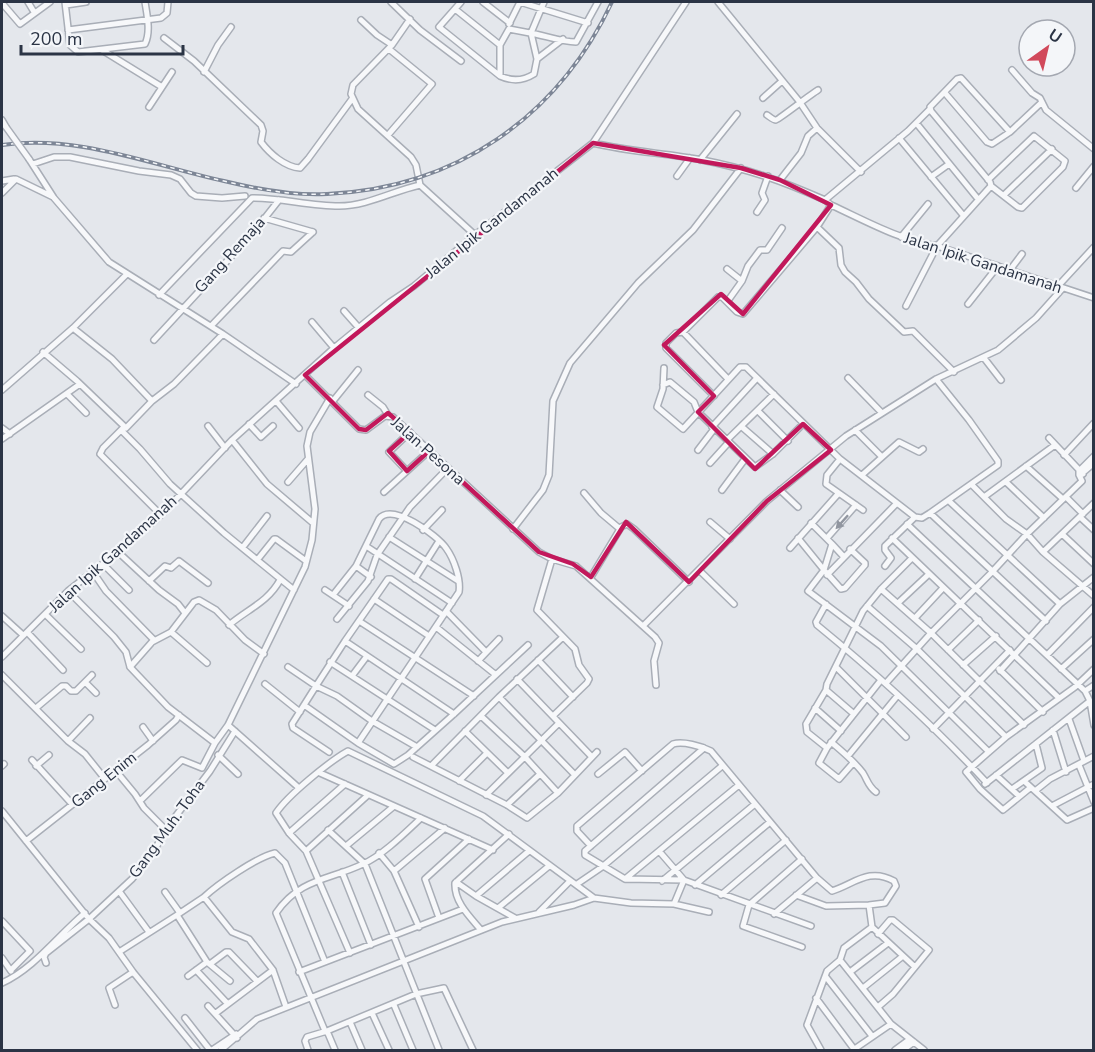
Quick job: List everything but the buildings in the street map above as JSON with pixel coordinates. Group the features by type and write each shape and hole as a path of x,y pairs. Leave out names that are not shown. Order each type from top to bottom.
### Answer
{"street":[{"path":"28,2 34,12"},
{"path":"2,3 20,24 50,2"},
{"path":"86,2 65,3 70,45 78,52 145,44 148,19 145,2"},
{"path":"68,30 161,18 168,11 168,2"},
{"path":"391,2 461,61"},
{"path":"430,37 461,2"},
{"path":"483,2 509,26 576,42 588,22 595,2"},
{"path":"500,76 500,45 520,2 588,22"},
{"path":"439,27 500,76 510,79 531,76 536,70 537,59 531,33 544,2"},
{"path":"593,143 686,2"},
{"path":"718,2 799,101 817,128 861,172"},
{"path":"455,9 500,45"},
{"path":"164,38 194,61 261,124 263,131 261,142 296,169 308,159 352,99 353,85 391,47 410,19"},
{"path":"361,20 432,84 388,135"},
{"path":"204,72 218,45 231,27"},
{"path":"537,59 563,39"},
{"path":"102,50 162,87"},
{"path":"1012,70 1032,93 1040,98 1046,110 1094,149"},
{"path":"149,107 172,72"},
{"path":"825,200 916,124 957,79 961,78 1010,132"},
{"path":"763,98 782,81"},
{"path":"767,115 778,119 799,101 818,90"},
{"path":"945,93 987,142 995,144 1042,102"},
{"path":"352,99 358,109 411,157 416,165 420,185 475,235"},
{"path":"906,306 937,246 989,183 1032,136 1036,136 1064,159 1065,164 1024,206 1018,207 989,183 930,109"},
{"path":"700,160 737,114"},
{"path":"2,120 54,198 109,262 211,326 296,384"},
{"path":"916,124 978,199"},
{"path":"780,180 801,153 808,136 817,128"},
{"path":"899,138 963,215"},
{"name":"Jalan Ipik Gandamanah","path":"2,657 68,591 161,515 232,440 334,348 593,143 623,151 690,158 768,176 825,200 831,205 901,237 937,246 1094,298"},
{"path":"1004,195 1052,149"},
{"path":"31,161 54,157 79,158 171,176 180,179 196,196 222,198 245,196"},
{"path":"677,176 690,158"},
{"path":"931,177 949,164"},
{"path":"1076,188 1094,166"},
{"path":"513,529 543,490 549,476 553,401 570,363 638,283 693,230 741,168"},
{"path":"757,212 765,200 762,193 768,176"},
{"path":"2,181 16,179 54,198"},
{"path":"2,193 16,179"},
{"path":"159,295 252,198 347,205 420,185"},
{"name":"Gang Remaja","path":"154,340 181,308 253,233 279,200"},
{"path":"901,237 928,204"},
{"path":"714,396 666,348 666,343 676,333 683,332 718,297 722,297 740,314 743,314 818,227 831,205"},
{"path":"211,326 283,251 291,252 313,232 264,218"},
{"path":"818,227 838,248 842,268 869,299 904,332 912,330 926,339 954,372"},
{"path":"727,302 742,281 748,266 760,250 767,250 782,228"},
{"path":"644,625 780,490 855,430 936,379 998,350 1027,327 1094,247"},
{"path":"1010,270 1022,254"},
{"path":"968,304 998,266"},
{"path":"727,269 742,281"},
{"path":"2,390 73,328 126,274"},
{"path":"344,311 359,328"},
{"path":"312,322 334,348"},
{"path":"73,328 112,359 152,401"},
{"path":"683,332 728,379"},
{"path":"161,515 100,454 122,429 127,428 152,401 174,384 223,334"},
{"path":"44,352 80,384 165,478 224,533 294,590"},
{"path":"984,358 1001,380"},
{"path":"664,368 663,385 657,407 683,429 728,379 744,366 840,459 915,517 922,518 972,485 997,466 998,461 936,379"},
{"path":"140,801 182,760 202,768 215,743 232,728 294,590 312,540 315,505 307,446 310,432 331,400 358,370"},
{"name":"Jalan Pesona","path":"304,375 362,430 388,415 410,432 539,552 552,559 573,564 591,577 644,625 659,644 654,662 656,685"},
{"path":"698,450 713,428 757,378"},
{"path":"848,378 882,413"},
{"path":"663,385 670,382 675,385 694,402 698,412 713,428 756,467 788,441 803,424"},
{"path":"2,439 45,410 54,400 80,384"},
{"path":"67,394 86,413"},
{"path":"710,463 774,394"},
{"path":"368,395 383,407 388,415"},
{"path":"276,401 299,428"},
{"path":"758,411 788,441"},
{"path":"1064,455 1094,423"},
{"path":"249,424 261,437 273,426"},
{"path":"208,426 225,448"},
{"path":"742,427 773,454"},
{"path":"2,428 10,434"},
{"path":"855,430 882,456"},
{"path":"407,471 389,452 410,432"},
{"path":"853,763 838,779 819,763 829,745 867,698 902,667 931,633 1082,481 1080,473 1049,438"},
{"path":"232,440 267,484 313,524"},
{"path":"862,475 900,441 919,452 923,449"},
{"path":"984,497 1055,445"},
{"path":"384,492 429,451"},
{"path":"288,482 308,459"},
{"path":"722,490 745,459"},
{"path":"840,459 827,475 825,482 838,494 863,510"},
{"path":"1080,473 1093,460"},
{"path":"1026,466 1065,498 1094,530"},
{"path":"337,619 369,579 377,555 403,516 448,468"},
{"path":"1006,482 1044,518"},
{"path":"972,485 1006,519 1027,534 1043,552 1094,596"},
{"path":"780,490 798,507"},
{"path":"584,493 601,513 619,528"},
{"path":"790,548 838,494"},
{"path":"949,501 1060,604"},
{"path":"897,503 808,591 880,646 989,752"},
{"path":"1043,552 1094,503"},
{"path":"828,538 856,505"},
{"path":"423,530 442,510"},
{"path":"333,596 356,566 381,516 389,513 403,516 439,541 447,549 458,580 459,592 357,742"},
{"path":"930,513 1046,621"},
{"path":"243,547 267,516"},
{"path":"885,566 891,559 885,546 915,517"},
{"path":"710,522 730,539"},
{"path":"811,523 844,556"},
{"path":"619,528 627,524 634,529 689,582"},
{"path":"908,524 1085,691 1090,701 1093,722"},
{"path":"591,577 619,533 619,528"},
{"path":"1062,534 1094,564"},
{"path":"389,537 458,580"},
{"path":"258,559 276,538 306,561"},
{"path":"798,538 843,589 864,567 865,563 850,549"},
{"path":"892,538 1059,698"},
{"path":"414,579 439,541"},
{"path":"826,572 832,544"},
{"path":"366,546 452,603"},
{"path":"118,552 178,604 185,613"},
{"path":"876,792 867,785 865,776 848,756 805,728 867,606 880,589 912,558"},
{"path":"552,559 537,610 576,651 579,665 589,679 553,717"},
{"path":"149,581 165,566 171,568 179,561 208,584"},
{"path":"103,564 129,590"},
{"path":"356,566 380,590"},
{"path":"700,571 734,604"},
{"path":"93,572 106,591 154,640"},
{"path":"898,603 929,574"},
{"path":"933,729 948,711 1030,639 1060,604 1094,577"},
{"path":"329,752 295,730 292,724 330,662 386,581 391,579 445,613 486,652"},
{"path":"229,625 244,612 267,599 280,580"},
{"path":"915,618 943,588"},
{"path":"880,589 931,633 1024,725"},
{"path":"325,590 348,606"},
{"path":"68,591 114,637 126,652 130,667 168,707 215,743"},
{"path":"374,599 429,636"},
{"path":"130,667 154,640 171,632 194,602 199,600 216,610 229,625 264,654"},
{"path":"826,604 816,624 846,647 898,695 987,783"},
{"path":"867,606 917,650 1006,737"},
{"path":"1047,655 1094,607"},
{"path":"45,614 81,649"},
{"path":"2,616 63,670"},
{"path":"948,650 979,620"},
{"path":"359,621 474,696"},
{"path":"436,627 496,675"},
{"path":"171,632 207,663"},
{"path":"963,665 996,636"},
{"path":"430,766 563,637"},
{"path":"478,661 499,639"},
{"path":"1061,669 1094,639"},
{"path":"345,641 454,714"},
{"path":"304,705 357,742 394,764 417,747 528,645"},
{"path":"352,676 367,656"},
{"path":"538,660 573,697"},
{"path":"330,662 435,730"},
{"path":"288,667 417,747"},
{"path":"836,667 906,737"},
{"path":"998,669 1043,712"},
{"path":"1094,669 1043,712 1006,737 966,774 1003,810 1019,796 1094,756"},
{"path":"2,675 68,741 85,754 105,779"},
{"path":"36,708 62,686 66,686 73,692 86,683 92,675"},
{"path":"518,680 592,757"},
{"path":"86,683 96,693"},
{"path":"265,684 300,712"},
{"path":"1085,691 1094,685"},
{"path":"826,690 854,714"},
{"path":"848,756 884,715 898,695"},
{"path":"499,697 574,774"},
{"path":"980,789 1090,701"},
{"path":"815,708 841,731"},
{"name":"Gang Enim","path":"26,841 153,741 179,715"},
{"path":"481,716 524,756 558,793"},
{"path":"68,741 90,718"},
{"path":"1069,719 1084,760"},
{"path":"486,795 559,723"},
{"path":"143,727 153,741"},
{"path":"232,728 299,788"},
{"name":"Gang Muh. Toha","path":"46,963 44,957 46,953 89,919 150,857 164,828 210,771 232,728"},
{"path":"1053,730 1066,772"},
{"path":"465,732 508,773"},
{"path":"591,846 577,831 577,826 675,742 705,748 711,752 817,878 832,891 857,878 886,876 894,881 896,886 885,903 869,907 826,906 796,896"},
{"path":"1012,789 1042,766 1036,744"},
{"path":"684,880 625,879 602,867 585,855 585,851 705,748"},
{"path":"350,953 306,850 276,813 299,788 346,751 479,813 594,898"},
{"path":"413,757 507,805 525,818 529,818 558,793 597,752"},
{"path":"598,774 625,752 642,771"},
{"path":"459,781 486,753"},
{"path":"36,766 49,755"},
{"path":"218,755 238,774"},
{"path":"32,760 72,804"},
{"path":"1079,765 1094,802"},
{"path":"578,885 722,766"},
{"path":"116,771 144,808 164,828"},
{"path":"320,773 493,850"},
{"path":"507,805 540,774"},
{"path":"996,775 1019,796"},
{"path":"1024,781 1067,820 1094,808"},
{"path":"290,832 345,784"},
{"path":"1052,806 1094,784"},
{"path":"625,879 739,785"},
{"path":"306,850 368,795"},
{"path":"662,881 755,804"},
{"path":"346,846 393,807"},
{"path":"2,811 89,919 103,931 196,1050"},
{"path":"335,1050 299,972 276,913 297,891 319,879 365,864 421,818"},
{"path":"695,885 770,822"},
{"path":"394,871 445,828"},
{"path":"328,830 365,864 438,1050"},
{"path":"481,930 463,909 454,888 456,882 509,834"},
{"path":"439,918 424,879 469,839"},
{"path":"721,895 786,840"},
{"path":"476,896 529,851"},
{"path":"660,851 684,880 811,926"},
{"path":"119,952 245,868 275,853 285,863 325,962"},
{"path":"379,853 394,871 419,927"},
{"path":"802,859 749,905 743,928 802,947"},
{"path":"498,908 549,866"},
{"path":"342,872 371,945"},
{"path":"774,914 817,878"},
{"path":"674,904 684,880"},
{"path":"538,914 570,881"},
{"path":"456,882 516,919"},
{"path":"119,891 149,932"},
{"path":"165,892 209,963 230,981"},
{"path":"204,897 232,932 249,939 273,970 286,1007"},
{"path":"221,1050 251,1022 512,918 538,914 594,898 631,903 674,904 709,912"},
{"path":"869,907 872,926 878,934 915,967"},
{"path":"299,972 463,909"},
{"path":"13,972 36,959 56,938 86,913"},
{"path":"878,934 890,920 893,920 928,948 928,952 893,994 878,1007"},
{"path":"2,921 30,951 2,983"},
{"path":"821,1050 807,1025 827,971 840,960 844,948 872,926"},
{"path":"850,972 888,943"},
{"path":"188,976 229,952 257,981"},
{"path":"863,988 903,956"},
{"path":"2,958 13,972"},
{"path":"840,960 891,1024 924,1050"},
{"path":"196,970 227,1003"},
{"path":"216,1013 273,970"},
{"path":"115,1005 109,987 133,972"},
{"path":"826,977 872,1036"},
{"path":"308,1050 305,1041 307,1037 394,1005 416,994 444,988 473,1050"},
{"path":"816,998 853,1050 891,1024"},
{"path":"394,1005 413,1050"},
{"path":"208,1006 237,1035"},
{"path":"372,1013 388,1050"},
{"path":"185,1018 211,1050 237,1035"},
{"path":"350,1022 362,1050"},
{"path":"895,1050 912,1041"},
{"path":"903,1050 912,1041"}],"highlighted area":[{"path":"593,143 741,168 780,180 831,205 743,314 721,294 664,345 714,396 698,412 755,469 803,424 831,450 767,501 689,582 626,522 591,577 573,564 539,552 429,451 407,471 389,451 410,432 388,413 366,430 359,429 305,375"}],"railway":[{"path":"2,145 30,143 86,147 237,184 288,193 327,194 374,189 418,178 460,161 498,139 532,112 563,80 590,43 612,2"}]}
